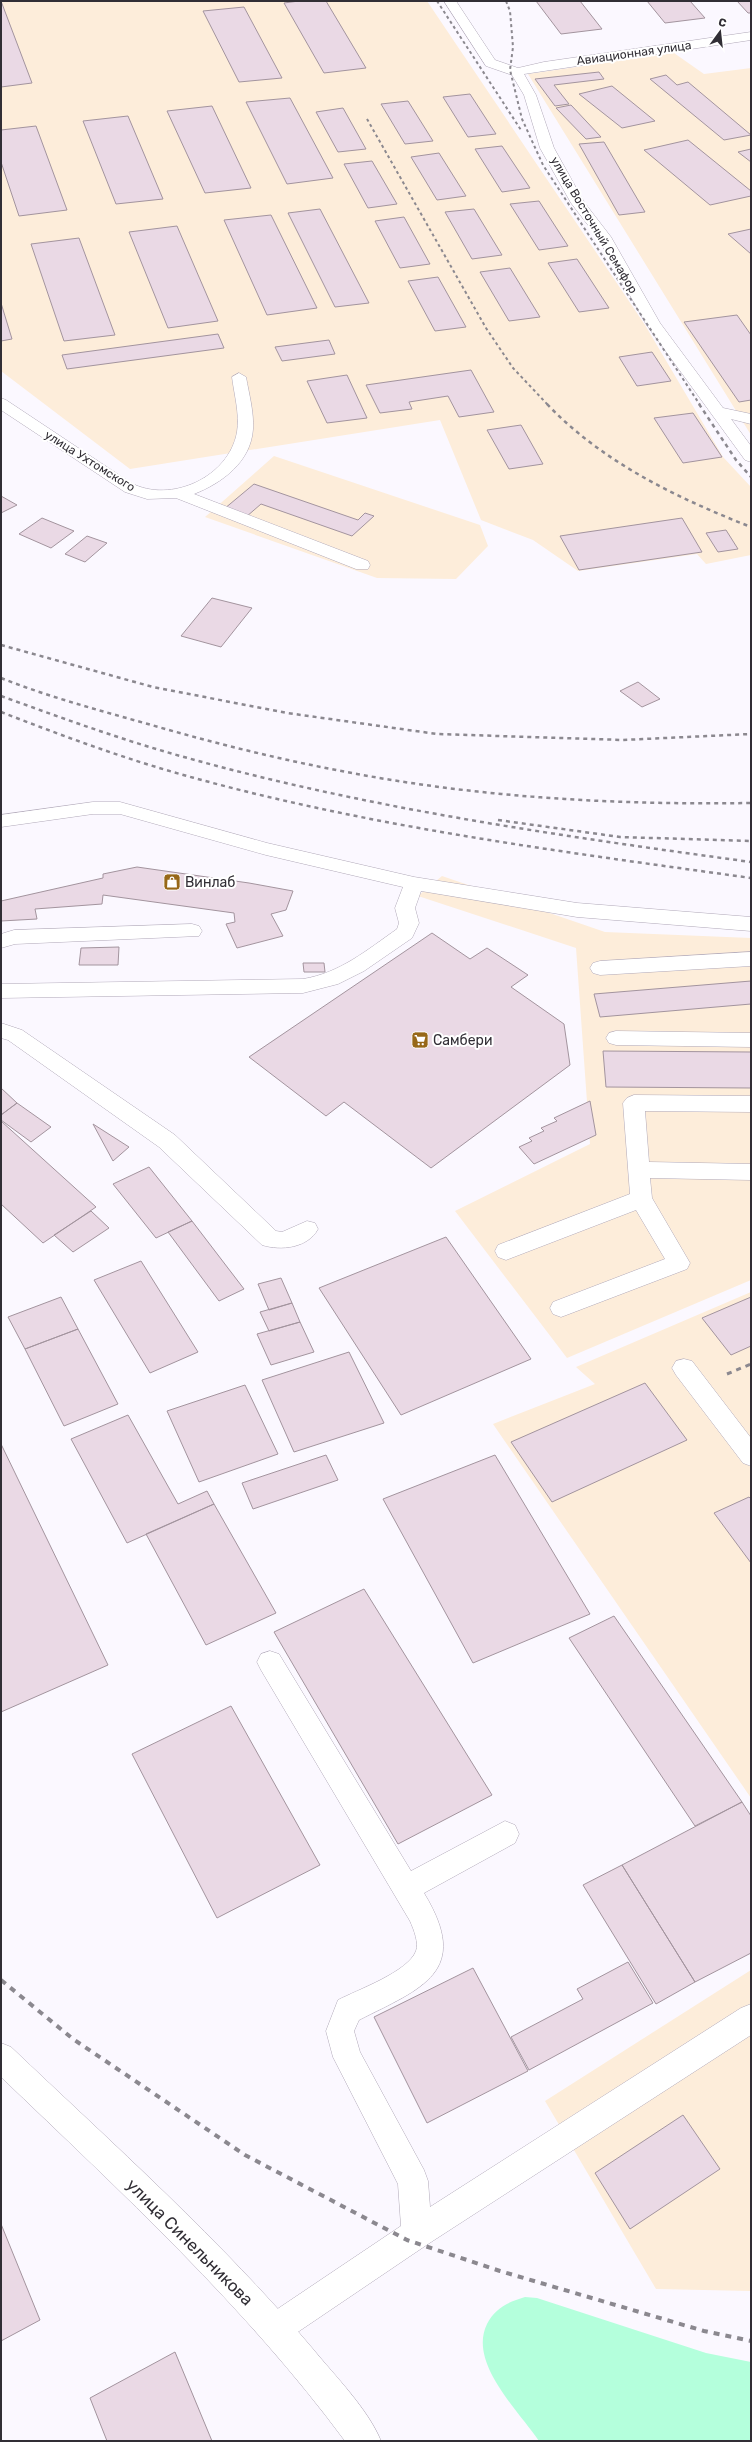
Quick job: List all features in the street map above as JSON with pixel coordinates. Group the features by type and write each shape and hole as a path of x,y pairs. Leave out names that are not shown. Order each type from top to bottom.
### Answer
{"street":[{"path":"450,1 490,63 517,72"},
{"name":"Авиационная улица","path":"517,72 544,66 751,36"},
{"name":"улица Восточный Семафор","path":"517,72 530,95 547,148 578,203 604,237 653,324 719,412 751,458"},
{"name":"улица Ухтомского","path":"1,403 131,489 151,494 177,493 209,482 225,472 235,460 245,432 239,376"},
{"path":"719,412 751,419"},
{"path":"177,493 362,566"},
{"path":"1,822 93,808 120,808 266,849 414,883 577,910 751,924"},
{"path":"1,991 320,984 345,974 405,934 409,923 406,908 414,883"},
{"path":"1,941 14,937 192,931"},
{"path":"600,968 751,959"},
{"path":"1,1030 16,1035 166,1141 270,1239 285,1241 307,1229"},
{"path":"616,1038 751,1040"},
{"path":"561,1308 679,1263 641,1199 634,1103 751,1104"},
{"path":"639,1170 751,1172"},
{"path":"506,1251 641,1199"},
{"path":"684,1368 751,1456"},
{"path":"270,1662 420,1912 428,1931 431,1950 425,1966 412,1978 348,2010 340,2031 347,2057 413,2181 417,2233"},
{"path":"405,1889 505,1834"},
{"path":"275,2329 417,2233 751,2018"},
{"name":"улица Синельникова","path":"1,2057 122,2172 275,2329 365,2441"}],"shaded area":[{"path":"1,1 427,1 645,325 723,457 751,487 751,555 706,564 697,554 578,571 533,540 481,520 440,420 130,469 1,371"},
{"path":"674,53 704,74 751,68 751,435 528,74"},
{"path":"274,456 480,525 488,546 456,579 377,578 205,517"},
{"path":"442,876 605,932 751,938 751,1280 567,1358 455,1211 590,1144 576,948 418,896"},
{"path":"751,1292 751,1798 493,1424 595,1384 576,1367"},
{"path":"751,1970 751,2291 656,2289 545,2101"}],"green space":[{"path":"525,2297 537,2298 706,2353 751,2362 751,2441 539,2441 498,2386 484,2354 483,2339 490,2318 503,2306"}],"building":[{"path":"1,1 32,83 1,87"},
{"path":"299,1 326,1 366,68 324,73 284,3"},
{"path":"536,1 580,1 602,29 561,34"},
{"path":"647,1 690,1 705,18 665,23"},
{"path":"737,1 751,1 751,13 748,13"},
{"path":"244,7 282,78 239,82 203,11"},
{"path":"599,72 604,79 554,85 569,104 555,106 535,79"},
{"path":"666,75 677,85 688,82 751,135 724,140 650,79"},
{"path":"612,86 655,121 622,128 579,94"},
{"path":"470,94 496,134 468,137 443,97"},
{"path":"290,98 333,178 287,184 246,102"},
{"path":"408,101 433,141 405,144 381,104"},
{"path":"571,105 601,137 586,139 556,108"},
{"path":"212,106 251,188 205,193 167,111"},
{"path":"343,108 366,149 338,152 316,112"},
{"path":"128,116 163,199 116,204 83,121"},
{"path":"36,126 67,210 19,216 1,162 1,130"},
{"path":"688,140 751,191 751,196 710,205 644,150"},
{"path":"604,142 645,212 619,215 579,144"},
{"path":"502,146 530,188 502,192 475,149"},
{"path":"751,149 751,162 738,152"},
{"path":"439,153 466,196 437,200 411,157"},
{"path":"372,161 397,204 368,208 344,164"},
{"path":"539,201 568,246 539,250 510,204"},
{"path":"320,209 369,303 335,307 288,213"},
{"path":"474,209 502,255 472,259 445,212"},
{"path":"271,215 317,308 267,315 224,220"},
{"path":"404,217 430,264 400,268 375,221"},
{"path":"177,226 218,321 168,328 129,232"},
{"path":"751,229 751,254 728,234"},
{"path":"79,238 115,335 64,341 31,244"},
{"path":"577,259 609,308 579,312 548,263"},
{"path":"510,268 540,317 509,321 480,272"},
{"path":"438,277 466,327 435,331 408,281"},
{"path":"1,303 12,339 1,341"},
{"path":"737,315 751,335 751,400 739,402 684,322"},
{"path":"218,334 224,348 67,369 62,355"},
{"path":"329,340 335,354 282,361 275,347"},
{"path":"652,352 671,381 637,386 619,357"},
{"path":"471,370 494,412 459,417 448,396 409,402 412,409 380,413 366,385"},
{"path":"347,375 367,418 327,423 307,381"},
{"path":"693,413 722,457 683,463 654,418"},
{"path":"521,425 543,464 509,469 487,430"},
{"path":"254,484 358,520 365,513 374,516 352,536 261,504 246,517 224,509"},
{"path":"1,496 17,505 1,513"},
{"path":"42,518 74,531 51,548 19,534"},
{"path":"682,518 702,552 579,570 560,536"},
{"path":"726,530 738,549 718,552 706,533"},
{"path":"87,536 107,543 85,562 65,554"},
{"path":"212,598 252,608 221,647 181,636"},
{"path":"638,682 660,699 642,707 620,691"},
{"path":"137,867 249,883 293,891 286,910 271,914 283,936 237,948 226,924 235,922 234,913 103,895 102,904 35,909 37,919 1,921 1,901 103,878 103,874"},
{"name":"Самбери","path":"432,933 470,959 487,948 528,975 511,987 564,1024 570,1065 431,1168 344,1102 326,1116 249,1057"},
{"path":"119,947 118,965 79,965 81,948"},
{"path":"303,963 324,963 325,972 304,972"},
{"path":"751,981 751,1004 600,1017 594,994"},
{"path":"603,1051 751,1052 751,1088 606,1087"},
{"path":"1,1088 17,1103 1,1115"},
{"path":"590,1101 596,1135 534,1164 519,1147 532,1141 529,1138 544,1131 541,1128 557,1121 554,1118"},
{"path":"17,1103 51,1127 31,1142 1,1120 1,1115"},
{"path":"1,1121 96,1207 43,1243 1,1204"},
{"path":"93,1124 129,1147 113,1161"},
{"path":"149,1167 192,1221 156,1238 113,1184"},
{"path":"91,1211 109,1228 73,1252 54,1235"},
{"path":"192,1221 244,1289 219,1301 168,1232"},
{"path":"446,1237 531,1359 401,1415 319,1288"},
{"path":"141,1261 198,1352 150,1373 94,1280"},
{"path":"281,1278 292,1303 269,1310 258,1284"},
{"path":"61,1297 78,1329 25,1349 8,1317"},
{"path":"751,1297 751,1346 731,1355 702,1318"},
{"path":"292,1303 300,1322 269,1331 260,1312"},
{"path":"300,1322 314,1352 271,1365 257,1334"},
{"path":"78,1329 118,1404 64,1426 25,1349"},
{"path":"349,1352 384,1423 294,1452 262,1380"},
{"path":"645,1383 687,1440 552,1502 511,1442"},
{"path":"245,1385 278,1454 199,1482 167,1411"},
{"path":"128,1415 178,1504 207,1491 214,1504 127,1543 71,1439"},
{"path":"1,1444 108,1665 1,1712"},
{"path":"326,1455 338,1480 253,1509 242,1483"},
{"path":"495,1455 590,1614 473,1663 383,1499"},
{"path":"749,1497 751,1499 751,1563 714,1513"},
{"path":"214,1504 276,1613 206,1645 146,1534"},
{"path":"364,1589 492,1795 398,1844 274,1632"},
{"path":"614,1616 742,1802 695,1826 569,1638"},
{"path":"231,1706 320,1865 217,1918 132,1754"},
{"path":"742,1802 751,1816 751,1953 695,1982 622,1865"},
{"path":"622,1865 695,1982 656,2004 583,1885"},
{"path":"628,1962 653,2003 529,2070 511,2037 583,1999 577,1989"},
{"path":"473,1968 528,2071 427,2123 374,2017"},
{"path":"683,2115 720,2169 630,2229 595,2173"},
{"path":"1,2224 40,2320 1,2341"},
{"path":"175,2352 212,2441 107,2441 90,2398"}],"railway":[{"path":"437,1 521,130"},
{"path":"506,1 510,11 513,47 510,70 522,119 543,165 700,405"},
{"path":"367,119 486,328 513,368 548,405"},
{"path":"699,404 736,460 751,477"},
{"path":"548,405 592,444 616,461 668,491 751,527"},
{"path":"1,645 153,687 287,713 437,734 623,740 751,734"},
{"path":"1,678 74,703 174,731 278,758 357,774 455,789 553,798 652,803 751,803"},
{"path":"1,696 92,728 184,757 324,792 537,831 751,862"},
{"path":"1,712 129,759 244,791 315,808 532,847 751,878"},
{"path":"498,820 620,837 751,841"},
{"path":"727,1374 751,1364"},
{"path":"1,1980 73,2039 245,2155 407,2240 500,2271 704,2331 751,2341"}],"place":[{"name":"Винлаб","path":"172,882"},
{"name":"Самбери","path":"420,1040"}]}
